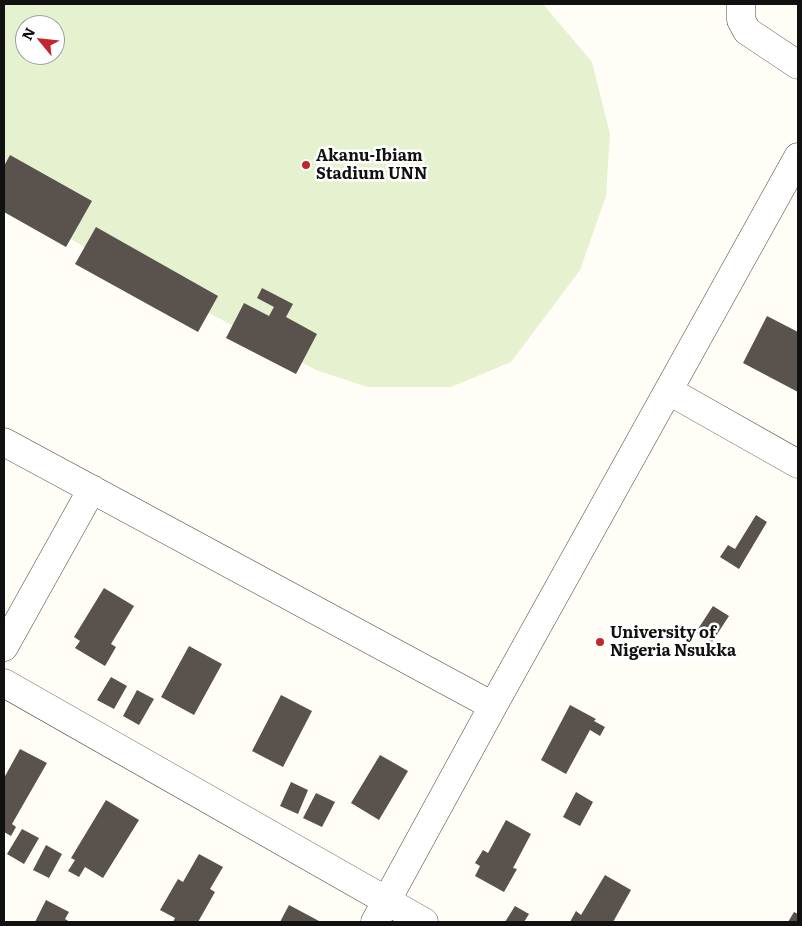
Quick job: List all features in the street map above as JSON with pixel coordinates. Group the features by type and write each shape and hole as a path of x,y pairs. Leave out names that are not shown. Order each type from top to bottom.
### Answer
{"street":[{"path":"741,4 742,20 747,31 798,65"},
{"path":"381,911 798,156"},
{"path":"669,391 798,464"},
{"path":"4,442 494,706"},
{"path":"4,647 92,489"},
{"path":"4,683 381,911 424,922"}],"green space":[{"name":"Akanu-Ibiam Stadium UNN","path":"4,4 543,4 592,62 610,134 606,196 580,270 511,362 451,387 368,387 316,370 10,207 4,202"}],"building":[{"path":"10,155 92,201 66,247 4,212 4,166"},
{"path":"96,227 218,296 198,332 75,264"},
{"path":"262,288 293,304 286,317 317,334 296,374 226,338 244,303 269,316 274,307 257,298"},
{"path":"767,316 798,332 798,392 743,363"},
{"path":"756,515 767,522 739,569 720,557 728,545 735,549"},
{"path":"104,588 134,606 111,644 116,647 105,666 75,648 80,641 74,637"},
{"path":"713,606 729,616 712,642 696,632"},
{"path":"189,646 222,664 194,715 161,697"},
{"path":"111,677 127,686 114,709 97,700"},
{"path":"137,690 154,699 139,725 123,716"},
{"path":"281,695 312,711 283,767 252,751"},
{"path":"570,705 596,719 594,721 605,727 600,736 590,730 566,774 541,760"},
{"path":"20,749 47,763 12,824 16,827 11,836 4,832 4,778"},
{"path":"380,755 408,771 379,820 351,803"},
{"path":"291,782 308,790 298,814 280,806"},
{"path":"576,792 593,802 580,826 563,817"},
{"path":"316,793 335,802 322,827 303,818"},
{"path":"106,800 139,820 103,878 85,867 79,877 68,871 75,860 71,858"},
{"path":"506,820 531,834 513,868 517,869 504,892 475,876 480,866 475,863 483,850 488,853"},
{"path":"22,829 39,838 24,864 7,854"},
{"path":"46,845 62,854 49,878 33,870"},
{"path":"199,854 223,867 210,889 215,892 198,922 173,922 175,918 160,910 178,879 183,882"},
{"path":"605,875 631,890 613,922 570,922 576,911 581,915"},
{"path":"46,900 69,912 65,919 70,922 35,922"},
{"path":"289,905 319,921 280,922"},
{"path":"515,906 529,914 524,922 505,922"},
{"path":"794,912 798,914 798,922 788,922"}],"place":[{"name":"Akanu-Ibiam Stadium UNN","path":"306,165"},
{"name":"University of Nigeria Nsukka","path":"600,642"}]}
